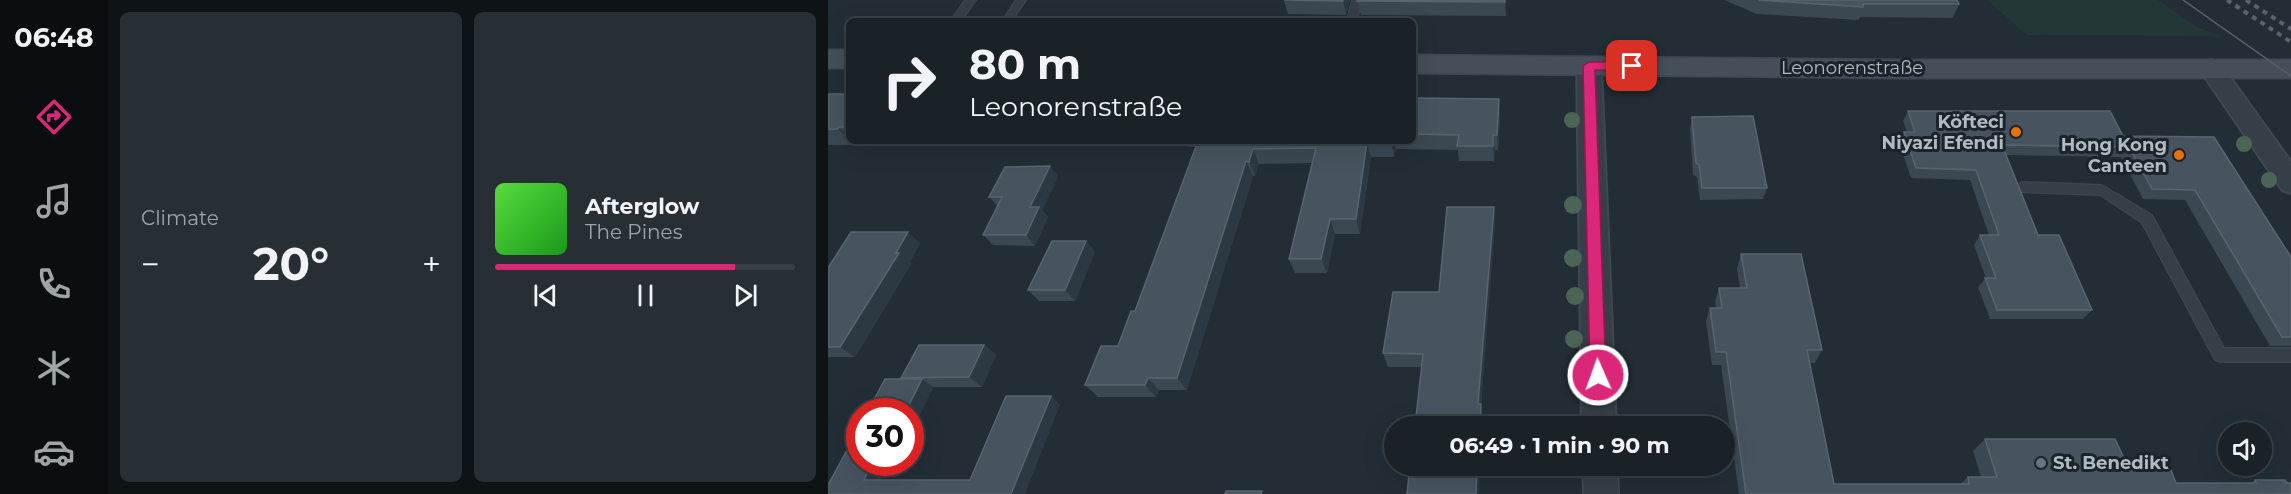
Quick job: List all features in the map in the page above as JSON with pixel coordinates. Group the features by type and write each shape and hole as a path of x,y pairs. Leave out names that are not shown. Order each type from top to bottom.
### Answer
{"main road":[{"path":"828,58 846,59"},
{"name":"Leonorenstraße","path":"1416,64 2291,69"}],"street":[{"path":"1589,66 1599,416"},
{"path":"2211,68 2291,183"},
{"path":"1600,476 1601,494"}],"lane":[{"path":"957,18 970,0"},
{"path":"1009,18 1021,0"},
{"path":"1353,18 1357,0"},
{"path":"2022,187 2102,190 2147,219 2220,355 2291,355"}],"shaded area":[{"path":"1987,0 2158,0 2197,27 2221,36 2027,35"}],"building":[{"path":"1284,0 1343,0 1343,1"},
{"path":"1505,0 1505,2 1357,1"},
{"path":"1759,0 1957,0 1959,4 1863,4 1863,7"},
{"path":"828,94 846,94 846,127 828,129"},
{"path":"1416,98 1499,99 1497,135 1493,135 1493,146 1457,146 1459,135 1416,134"},
{"path":"1908,111 2110,111 2123,136 2214,137 2291,257 2291,337 2282,337 2195,190 2152,189 2129,147 2002,145 2038,235 2059,235 2092,310 1997,310 1985,278 1996,278 1980,235 1999,235 1976,170 1916,168 1904,132 1915,132"},
{"path":"1753,116 1767,188 1702,188 1699,165 1696,163 1692,117"},
{"path":"1197,144 1367,144 1356,219 1330,219 1321,259 1289,259 1316,148 1253,149 1249,162 1246,161 1177,378 1148,378 1145,385 1085,385 1101,346 1118,346 1131,311 1135,311"},
{"path":"1050,166 1030,207 1039,207 1026,235 983,235 1002,197 989,197 1005,167"},
{"path":"1447,207 1494,207 1478,404 1481,404 1480,416 1416,416 1423,354 1383,353 1393,292 1439,292"},
{"path":"851,232 908,232 896,253 899,253 840,347 828,347 828,268"},
{"path":"1052,241 1086,241 1065,290 1028,290"},
{"path":"1741,254 1801,254 1822,350 1807,350 1834,484 1969,484 1968,477 1997,477 1985,439 2115,439 2127,465 2169,465 2176,483 2256,483 2255,480 2285,480 2291,483 2291,494 1746,494 1726,352 1716,352 1710,308 1722,308 1719,288 1747,288"},
{"path":"919,345 984,345 969,377 901,378"},
{"path":"885,379 922,379 912,398 875,398"},
{"path":"1006,396 1051,396 1011,494 828,494 828,485 846,452 846,476 866,476 864,480 970,480"},
{"path":"1409,476 1477,476 1476,494 1407,494"},
{"path":"1226,491 1262,491 1261,494 1225,494"}],"tram line":[{"path":"2183,0 2291,76"}],"railway":[{"path":"2227,0 2291,42"},
{"path":"2246,0 2291,29"}],"place":[{"name":"Köfteci Niyazi Efendi","path":"2016,132"},
{"name":"Hong Kong Canteen","path":"2179,155"},
{"name":"St. Benedikt","path":"2041,463"}],"route":[{"path":"1598,375 1589,66 1632,66"}]}
